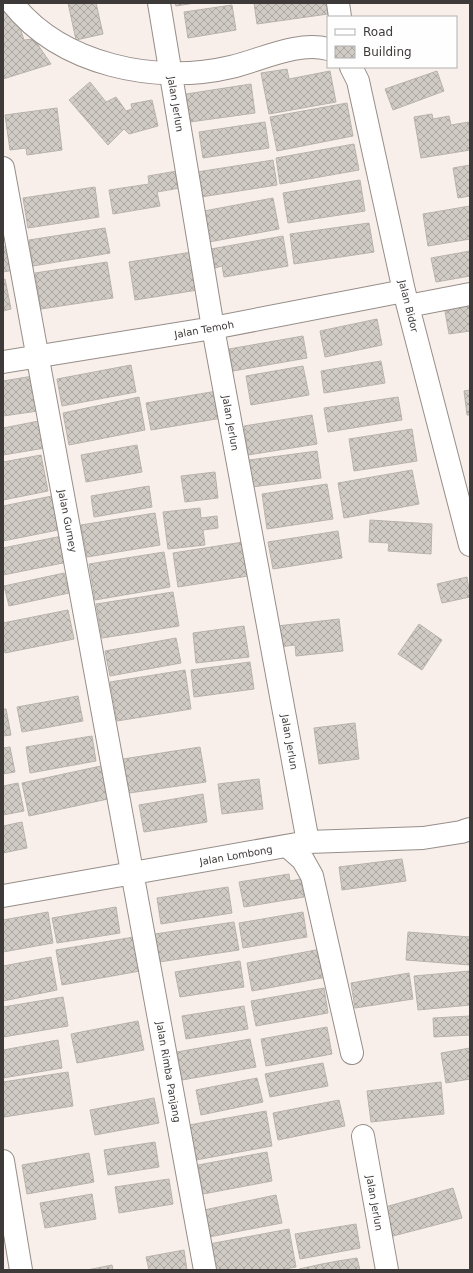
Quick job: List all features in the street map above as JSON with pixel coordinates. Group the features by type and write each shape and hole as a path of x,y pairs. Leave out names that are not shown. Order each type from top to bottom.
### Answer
{"street":[{"path":"12,3 40,32 64,47 85,56 141,70 172,75 230,67 296,49 319,47 327,49"},
{"name":"Jalan Jerlun","path":"159,3 213,328 308,842"},
{"path":"338,3 340,16"},
{"name":"Jalan Bidor","path":"352,68 358,81 406,298 470,545"},
{"name":"Jalan Gurney","path":"3,168 133,874"},
{"name":"Jalan Temoh","path":"3,362 406,298 470,294"},
{"name":"Jalan Lombong","path":"3,896 308,842 423,838 461,832 470,829"},
{"path":"287,846 303,860 312,876 352,1053"},
{"name":"Jalan Rimba Panjang","path":"133,874 205,1270"},
{"name":"Jalan Jerlun","path":"363,1136 387,1270"},
{"path":"3,1161 21,1270"}],"building":[{"path":"68,3 96,3 103,34 76,40"},
{"path":"175,3 195,3 176,6"},
{"path":"254,3 326,3 328,14 257,24"},
{"path":"232,5 236,30 188,38 184,12"},
{"path":"7,9 18,22 24,40 34,39 51,64 3,79 3,47 5,47 3,43 3,10"},
{"path":"287,69 289,79 330,71 336,102 269,114 261,73"},
{"path":"437,71 444,91 393,110 385,89"},
{"path":"90,82 106,102 116,97 126,111 132,109 131,104 152,100 158,126 129,134 124,129 108,145 69,100"},
{"path":"251,84 255,113 190,122 186,94"},
{"path":"347,103 353,136 277,151 270,117"},
{"path":"57,108 62,150 27,155 26,148 10,150 5,115"},
{"path":"432,114 433,119 449,116 451,125 469,122 470,150 421,158 414,117"},
{"path":"265,122 269,148 203,158 199,132"},
{"path":"354,144 359,170 280,184 276,158"},
{"path":"273,160 277,185 201,197 197,172"},
{"path":"470,165 470,196 458,198 453,168"},
{"path":"177,171 180,188 157,192 160,206 113,214 109,190 149,184 148,176"},
{"path":"360,180 365,211 288,223 283,193"},
{"path":"95,187 99,217 28,228 23,198"},
{"path":"273,198 279,229 209,242 204,211"},
{"path":"470,206 470,239 428,246 423,214"},
{"path":"369,223 374,252 294,264 290,234"},
{"path":"105,228 110,253 33,266 29,240"},
{"path":"283,236 288,266 224,277 222,266 215,268 211,249"},
{"path":"9,246 14,270 3,272 3,247"},
{"path":"470,251 470,276 436,282 431,258"},
{"path":"192,252 198,290 135,300 129,262"},
{"path":"107,262 113,298 41,309 35,273"},
{"path":"5,279 11,309 3,311 3,280"},
{"path":"470,302 470,331 449,334 444,306"},
{"path":"377,319 382,345 325,357 320,331"},
{"path":"303,336 307,358 233,371 229,349"},
{"path":"381,361 385,383 324,393 321,371"},
{"path":"131,365 136,392 62,406 57,379"},
{"path":"303,366 309,395 251,405 246,376"},
{"path":"33,376 38,411 3,416 3,381"},
{"path":"470,390 470,415 467,415 464,391"},
{"path":"217,391 222,418 151,430 146,403"},
{"path":"139,397 145,430 69,445 63,413"},
{"path":"398,397 402,420 328,432 324,408"},
{"path":"312,415 317,444 248,455 244,426"},
{"path":"39,421 45,448 3,455 3,428"},
{"path":"412,429 417,461 354,471 349,439"},
{"path":"137,445 142,472 86,482 81,455"},
{"path":"317,451 321,478 252,487 249,460"},
{"path":"41,455 48,491 3,500 3,462"},
{"path":"412,470 419,504 344,518 338,483"},
{"path":"215,472 218,498 185,502 181,476"},
{"path":"327,484 333,519 267,529 262,494"},
{"path":"149,486 152,507 94,517 91,496"},
{"path":"52,496 58,530 3,541 3,506"},
{"path":"200,508 201,518 217,516 218,528 203,530 205,545 168,549 163,512"},
{"path":"155,513 160,545 87,557 81,525"},
{"path":"370,520 432,524 431,554 388,551 389,543 369,542"},
{"path":"338,531 342,558 273,569 268,542"},
{"path":"67,535 73,561 3,575 3,548"},
{"path":"243,542 248,576 178,587 173,553"},
{"path":"164,552 170,587 95,600 89,564"},
{"path":"64,573 69,593 9,606 4,586"},
{"path":"467,577 470,597 442,603 437,584"},
{"path":"173,592 179,626 102,638 96,604"},
{"path":"68,610 74,639 5,653 3,623"},
{"path":"339,619 343,651 296,656 295,645 279,647 277,626"},
{"path":"419,624 442,640 422,670 398,654"},
{"path":"244,626 249,657 196,663 193,633"},
{"path":"176,638 181,663 110,676 105,651"},
{"path":"250,662 254,689 194,697 191,670"},
{"path":"185,670 191,709 117,721 110,682"},
{"path":"78,696 83,721 22,732 17,707"},
{"path":"3,709 6,709 11,735 3,736"},
{"path":"355,723 359,759 319,764 314,728"},
{"path":"92,736 96,761 30,773 26,747"},
{"path":"10,747 15,772 3,774 3,748"},
{"path":"200,747 206,782 129,793 123,759"},
{"path":"101,766 108,799 29,816 22,783"},
{"path":"259,779 263,809 222,814 218,784"},
{"path":"18,783 24,811 3,815 3,786"},
{"path":"203,794 207,822 144,832 139,805"},
{"path":"22,822 27,848 3,853 3,826"},
{"path":"402,859 406,881 342,890 339,867"},
{"path":"289,874 290,881 301,879 304,897 244,907 239,882"},
{"path":"228,887 232,913 161,924 157,898"},
{"path":"116,907 120,933 57,943 52,918"},
{"path":"48,912 53,943 3,952 3,920"},
{"path":"303,912 307,937 243,948 239,923"},
{"path":"234,922 239,950 159,962 155,934"},
{"path":"408,932 470,937 470,965 406,960"},
{"path":"134,937 140,971 62,985 56,950"},
{"path":"321,949 327,977 252,991 247,963"},
{"path":"51,957 57,990 3,1001 3,966"},
{"path":"240,961 244,987 180,997 175,972"},
{"path":"470,971 470,1005 418,1010 414,976"},
{"path":"409,973 413,999 355,1008 351,983"},
{"path":"324,988 328,1013 256,1026 251,1001"},
{"path":"63,997 68,1026 3,1037 3,1007"},
{"path":"244,1006 248,1029 186,1039 182,1016"},
{"path":"470,1016 470,1035 434,1037 433,1018"},
{"path":"138,1021 144,1050 77,1063 71,1034"},
{"path":"327,1027 332,1054 266,1066 261,1039"},
{"path":"250,1039 256,1067 182,1080 177,1052"},
{"path":"58,1040 62,1068 3,1078 3,1050"},
{"path":"470,1048 470,1079 446,1083 441,1053"},
{"path":"323,1063 328,1086 270,1097 265,1074"},
{"path":"68,1072 73,1106 4,1117 3,1082"},
{"path":"257,1078 263,1102 201,1115 196,1090"},
{"path":"441,1082 444,1114 371,1122 367,1091"},
{"path":"154,1098 159,1123 95,1135 90,1110"},
{"path":"339,1100 345,1126 278,1140 273,1113"},
{"path":"266,1111 272,1146 196,1160 189,1125"},
{"path":"155,1142 159,1167 108,1175 104,1150"},
{"path":"267,1152 272,1181 203,1194 198,1165"},
{"path":"89,1153 94,1182 27,1194 22,1165"},
{"path":"169,1179 173,1204 119,1213 115,1187"},
{"path":"453,1188 462,1218 393,1236 385,1207"},
{"path":"92,1194 96,1219 45,1228 40,1203"},
{"path":"276,1195 282,1223 209,1237 204,1210"},
{"path":"356,1224 360,1248 300,1259 295,1234"},
{"path":"289,1229 296,1267 280,1270 214,1270 209,1244"},
{"path":"184,1250 187,1270 149,1270 146,1257"},
{"path":"357,1258 360,1270 340,1270 338,1261"},
{"path":"338,1261 340,1270 323,1270 322,1264"},
{"path":"322,1264 323,1270 299,1270 299,1269"},
{"path":"112,1265 113,1270 87,1270"}]}
